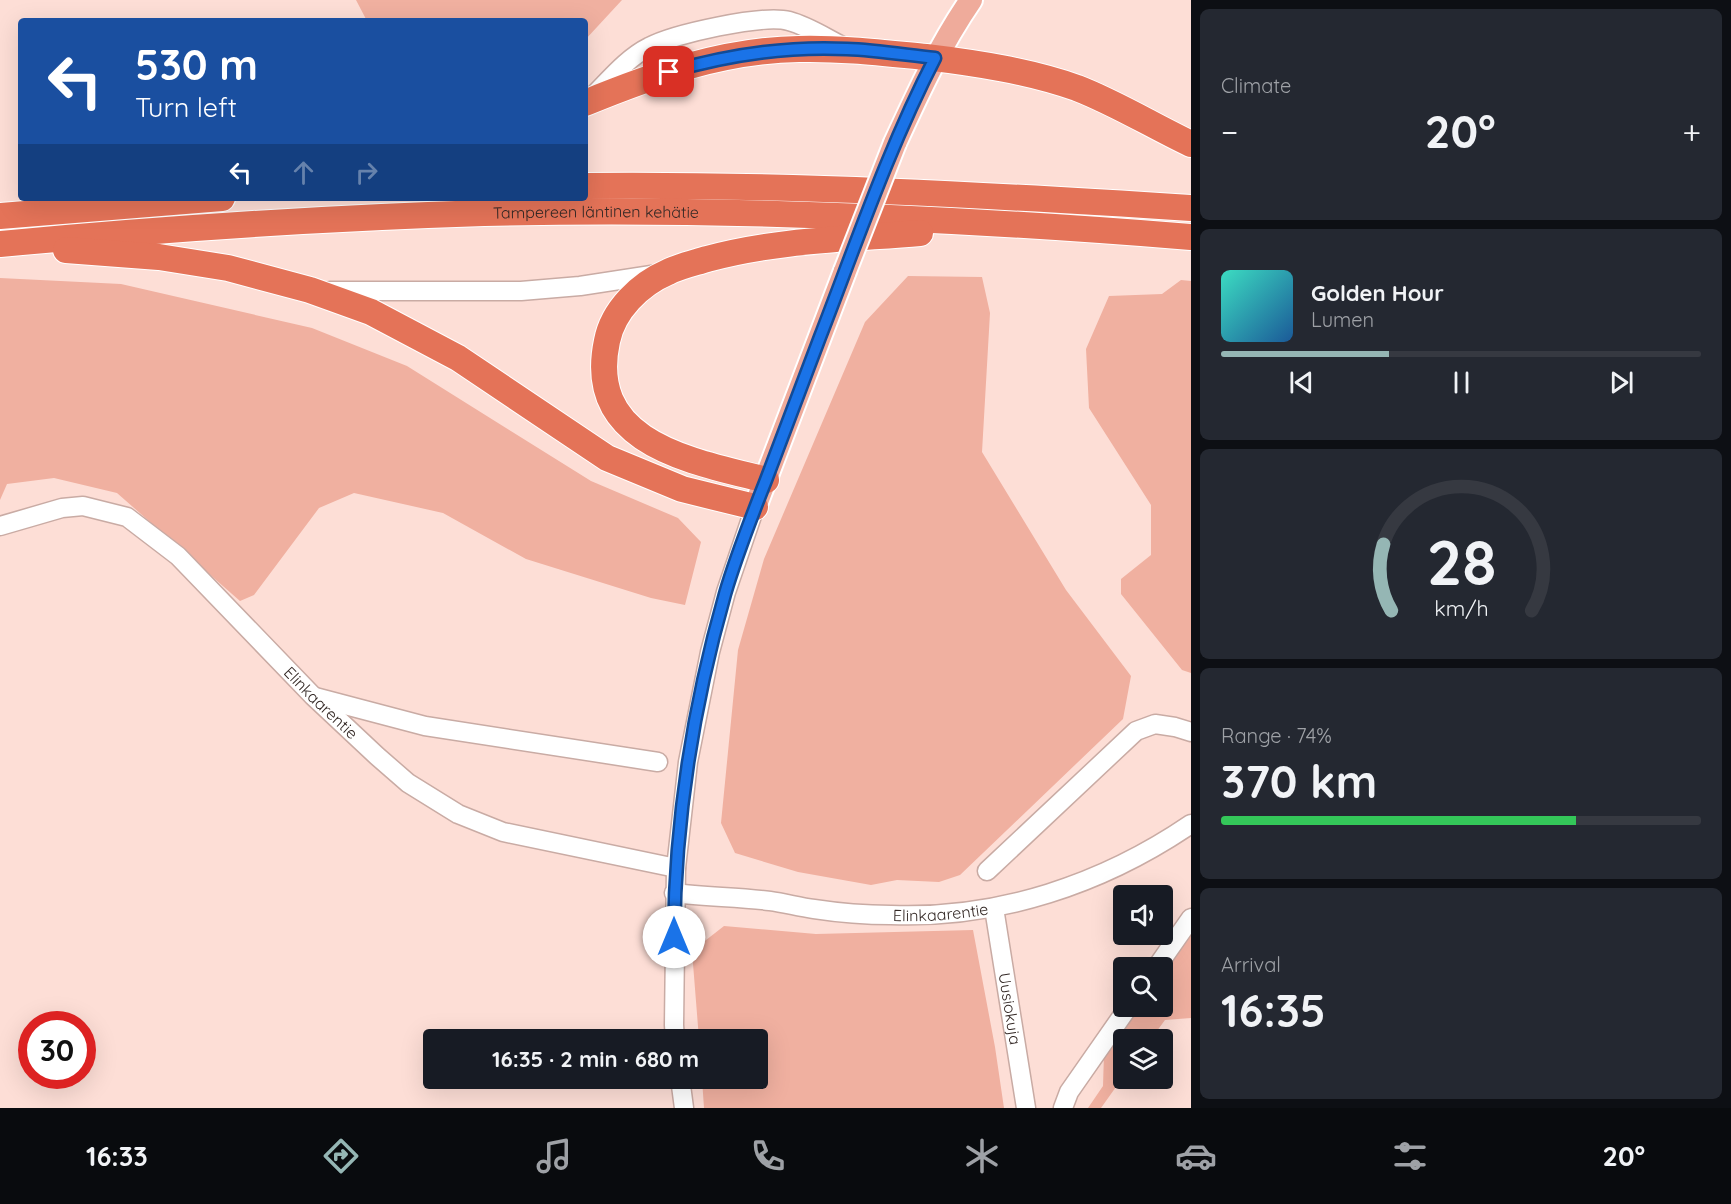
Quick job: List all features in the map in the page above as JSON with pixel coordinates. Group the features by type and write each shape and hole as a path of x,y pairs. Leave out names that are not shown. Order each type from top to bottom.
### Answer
{"highway":[{"path":"588,101 651,77 706,61 797,48 848,49 968,62 1023,73 1074,87 1191,144"},
{"name":"Tampereen läntinen kehätie","path":"588,186 666,185 842,189 1191,208"},
{"path":"0,216 185,201"},
{"name":"Tampereen läntinen kehätie","path":"0,244 294,221 487,213 712,213 838,216 1031,224 1191,237"},
{"path":"766,480 685,459 659,448 624,422 605,385 603,367 609,331 616,314 625,304 642,288 667,272 738,251 777,244 1031,224"},
{"path":"0,244 159,257 228,267 371,312 458,358 607,458 682,489 755,507"}],"main road":[{"path":"755,507 895,143 935,58 971,0"}],"street":[{"path":"310,291 521,291 580,286 667,272"},
{"name":"Elinkaarentie","path":"0,526 62,508 83,506 127,517 178,556 352,734 400,776 458,814 503,832 676,868"},
{"path":"674,1029 674,893 688,762 710,652 726,592 755,507"},
{"path":"314,696 425,726 657,762"},
{"path":"987,871 1136,731 1155,724 1191,732"},
{"name":"Elinkaarentie","path":"674,893 772,901 813,909 893,916 994,908 1060,891 1093,878 1126,862 1191,824"},
{"name":"Uusiokuja","path":"994,908 1026,1108"},
{"path":"1164,957 1191,918"},
{"path":"1063,1108 1069,1092 1121,1017"},
{"path":"681,1089 684,1108"}],"shaded area":[{"path":"356,0 622,0 588,37 588,18 365,18"},
{"path":"908,276 982,277 990,313 982,452 1066,590 1131,676 1123,719 960,875 939,882 897,880 871,885 798,872 735,853 721,823 738,650 764,559 865,322"},
{"path":"0,278 121,284 312,328 407,366 591,481 678,518 701,542 685,605 651,598 526,559 443,513 354,493 319,508 254,595 240,601 117,493 54,478 7,484 0,500"},
{"path":"1181,280 1191,281 1191,673 1182,670 1121,594 1121,579 1151,555 1151,505 1089,408 1086,349 1109,296 1162,294"},
{"path":"724,926 816,934 973,930 1004,1108 704,1108 703,1089 768,1089 768,1029 698,1029 692,951"},
{"path":"1191,933 1191,1018 1165,1020 1158,1029 1122,1029 1131,1017 1173,1017 1173,958"},
{"path":"1113,1042 1114,1089 1101,1108 1088,1108 1103,1086 1104,1054"}],"route":[{"path":"669,72 706,61 797,48 848,49 935,58 895,143 755,507 726,592 710,652 688,762 674,893 674,937"}]}
